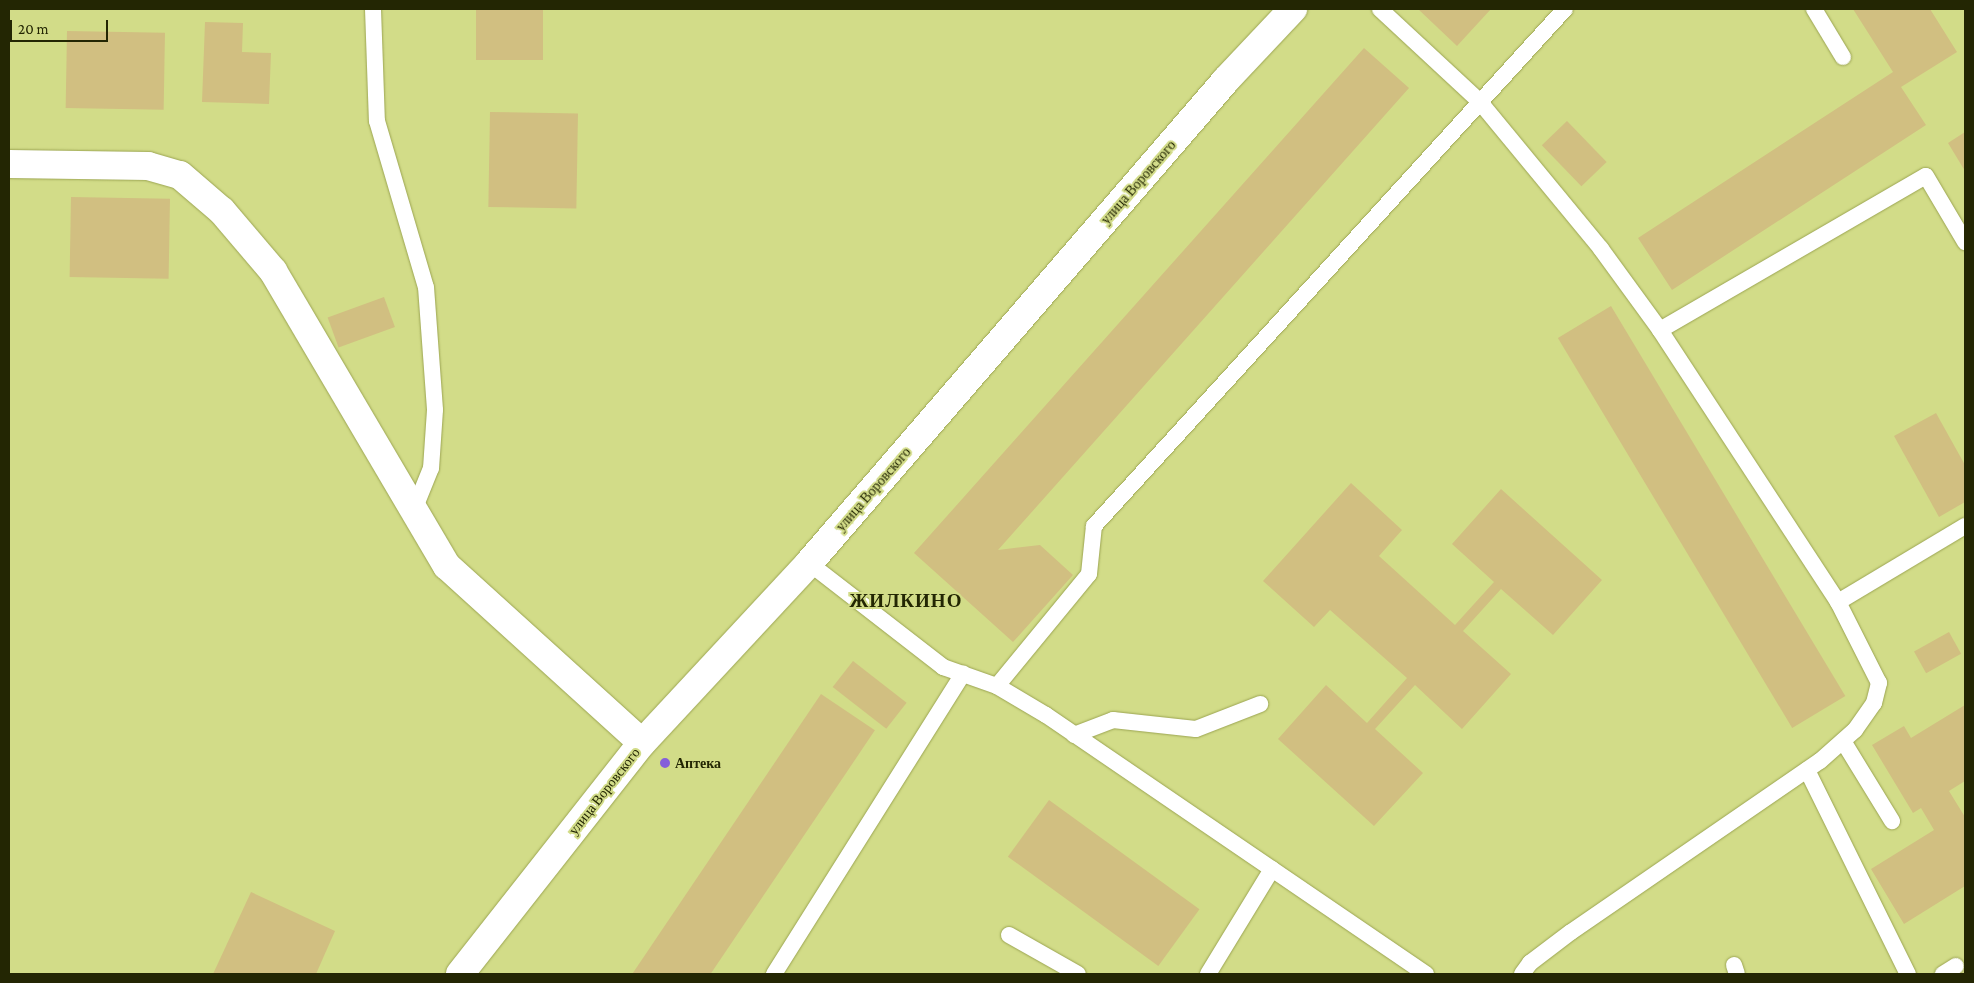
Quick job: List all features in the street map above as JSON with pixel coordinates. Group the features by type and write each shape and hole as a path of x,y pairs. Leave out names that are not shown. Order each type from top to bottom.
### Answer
{"street":[{"name":"улица Воровского","path":"460,974 642,743 809,563 1226,80 1293,9"},
{"path":"9,164 148,166 180,175 222,211 274,271 447,566 642,743"}],"lane":[{"path":"373,9 377,121 426,287 435,410 431,468 414,510"},
{"path":"1380,9 1480,102 1601,249 1660,330 1838,602 1879,683 1874,703 1843,741 1807,770 1571,932 1530,963 1522,974"},
{"path":"997,686 1090,574 1094,526 1565,9"},
{"path":"1814,9 1843,57"},
{"path":"1660,330 1926,176 1965,242"},
{"path":"1838,602 1965,526"},
{"path":"809,563 943,667 997,686 1074,735 1426,974"},
{"path":"774,974 963,674"},
{"path":"1074,735 1113,720 1196,729 1260,704"},
{"path":"1843,741 1892,820"},
{"path":"1807,770 1908,974"},
{"path":"1208,974 1272,869"},
{"path":"1009,935 1078,974"}],"building":[{"path":"476,9 543,9 543,60 476,60"},
{"path":"1418,9 1491,9 1457,46"},
{"path":"1853,9 1930,9 1957,52 1901,87 1926,125 1672,290 1638,238 1893,72"},
{"path":"205,22 243,23 242,52 271,53 269,104 202,102"},
{"path":"67,31 165,33 164,110 66,108"},
{"path":"1364,48 1409,88 998,550 1040,545 1073,575 1013,642 914,553"},
{"path":"490,112 578,114 576,209 488,207"},
{"path":"1567,121 1607,162 1581,186 1542,145"},
{"path":"1965,132 1965,171 1948,143"},
{"path":"71,197 170,199 169,279 70,277"},
{"path":"384,297 395,327 339,348 328,318"},
{"path":"1611,306 1845,696 1792,728 1558,338"},
{"path":"1936,413 1965,465 1965,502 1939,517 1894,436"},
{"path":"1351,483 1402,530 1379,556 1455,625 1494,582 1452,544 1501,489 1602,580 1553,635 1501,589 1463,631 1511,674 1462,729 1415,685 1375,729 1423,773 1374,826 1278,739 1326,685 1367,723 1407,678 1330,610 1314,627 1263,581"},
{"path":"1949,632 1961,654 1926,673 1914,651"},
{"path":"853,661 907,703 886,729 833,687"},
{"path":"821,694 875,730 711,974 633,973"},
{"path":"1965,705 1965,781 1949,791 1965,817 1965,886 1904,924 1871,869 1934,830 1921,808 1913,813 1872,745 1904,726 1911,738"},
{"path":"1049,800 1199,909 1158,966 1008,857"},
{"path":"251,892 335,931 316,974 213,974"}],"place":[{"name":"Аптека","path":"665,763"}],"district":[{"name":"ЖИЛКИНО","path":"906,601"}]}
